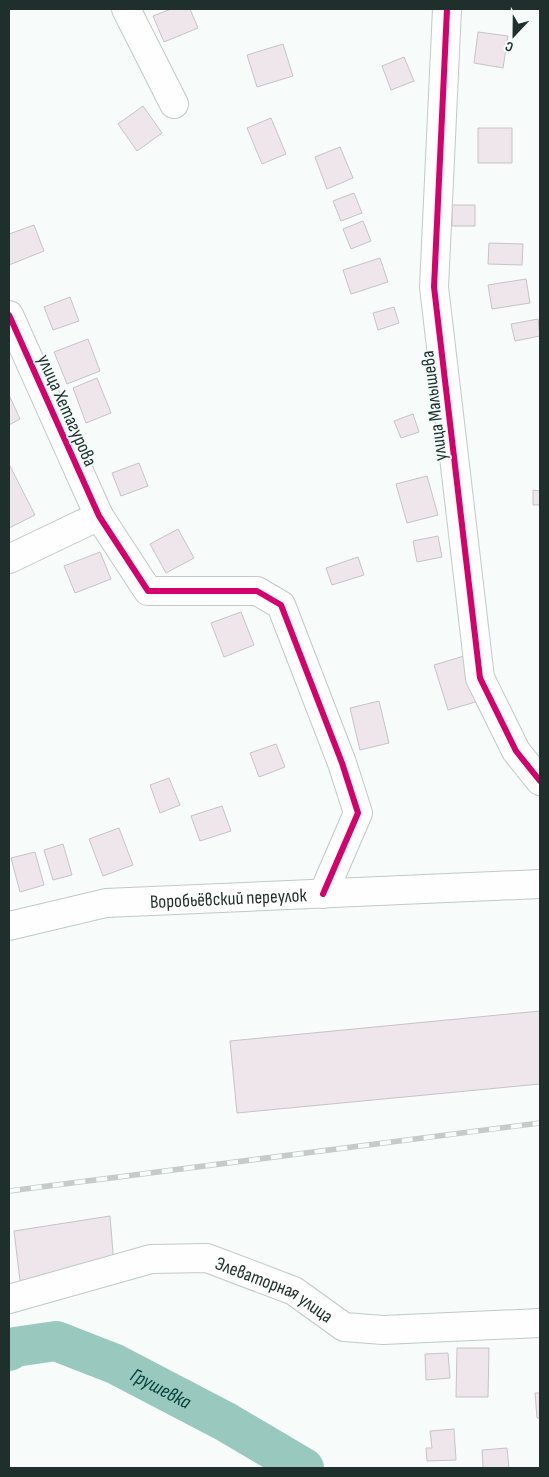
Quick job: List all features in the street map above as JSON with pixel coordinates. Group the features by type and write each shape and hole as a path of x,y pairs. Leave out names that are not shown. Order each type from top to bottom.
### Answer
{"street":[{"path":"126,9 174,104"},
{"name":"улица Малышева","path":"446,9 434,287 480,678 516,751 540,781"},
{"name":"улица Хетагурова","path":"9,315 100,516 148,591 257,591 281,605 342,763 358,813 323,894"},
{"path":"9,559 100,516"},
{"name":"Воробьёвский переулок","path":"9,926 106,903 540,884"},
{"name":"Элеваторная улица","path":"9,1299 151,1259 207,1258 294,1291 344,1327 383,1330 540,1322"}],"building":[{"path":"171,9 190,9 198,28 164,42 153,16"},
{"path":"478,32 508,36 503,68 474,63"},
{"path":"283,44 293,76 257,87 247,55"},
{"path":"404,57 414,81 391,90 382,66"},
{"path":"143,106 162,133 137,151 118,124"},
{"path":"271,118 286,154 262,164 247,128"},
{"path":"478,128 512,128 512,163 478,163"},
{"path":"340,147 353,178 327,189 315,157"},
{"path":"354,193 362,213 341,221 333,201"},
{"path":"452,205 475,205 475,226 452,226"},
{"path":"363,221 371,241 351,249 343,229"},
{"path":"34,225 44,251 9,265 9,234"},
{"path":"489,243 523,244 522,265 488,264"},
{"path":"380,258 388,282 351,294 343,270"},
{"path":"526,279 530,303 492,309 488,285"},
{"path":"70,297 79,321 53,330 44,307"},
{"path":"394,307 399,323 378,330 373,313"},
{"path":"538,319 540,336 515,341 511,324"},
{"path":"88,339 100,371 67,384 54,352"},
{"path":"97,378 111,413 86,423 73,388"},
{"path":"9,395 20,419 9,425"},
{"path":"413,414 419,432 401,438 394,421"},
{"path":"139,463 148,486 121,496 112,473"},
{"path":"9,464 35,515 9,528"},
{"path":"427,476 438,515 407,523 396,484"},
{"path":"533,490 540,491 540,505 533,505"},
{"path":"178,529 194,558 166,573 150,544"},
{"path":"438,536 442,557 417,562 413,541"},
{"path":"100,552 111,579 75,593 64,566"},
{"path":"358,557 364,575 332,585 326,568"},
{"path":"241,612 254,645 224,657 211,623"},
{"path":"464,656 479,701 448,710 434,665"},
{"path":"379,701 389,743 360,750 350,708"},
{"path":"276,744 285,767 259,777 250,753"},
{"path":"169,778 180,805 160,813 150,785"},
{"path":"222,806 231,831 200,841 191,816"},
{"path":"119,828 133,865 103,876 89,839"},
{"path":"63,844 72,875 53,880 44,850"},
{"path":"35,852 44,885 20,892 11,858"},
{"path":"540,1011 540,1084 237,1113 230,1041"},
{"path":"110,1216 114,1265 21,1289 14,1231"},
{"path":"457,1348 489,1348 488,1397 456,1397"},
{"path":"448,1353 450,1378 426,1380 425,1354"},
{"path":"535,1393 540,1393 540,1418 537,1418"},
{"path":"454,1429 456,1460 427,1461 426,1448 432,1448 430,1431"},
{"path":"507,1448 509,1468 483,1468 482,1450"}],"waterway":[{"name":"Грушевка","path":"9,1351 15,1347 56,1341 115,1364 226,1422 304,1468"}],"railway":[{"path":"9,1191 540,1123"}],"cycle path":[{"path":"447,9 434,287 480,678 516,751 540,781"},
{"path":"9,315 99,516 148,591 257,591 281,605 342,763 358,813 323,894"}]}
